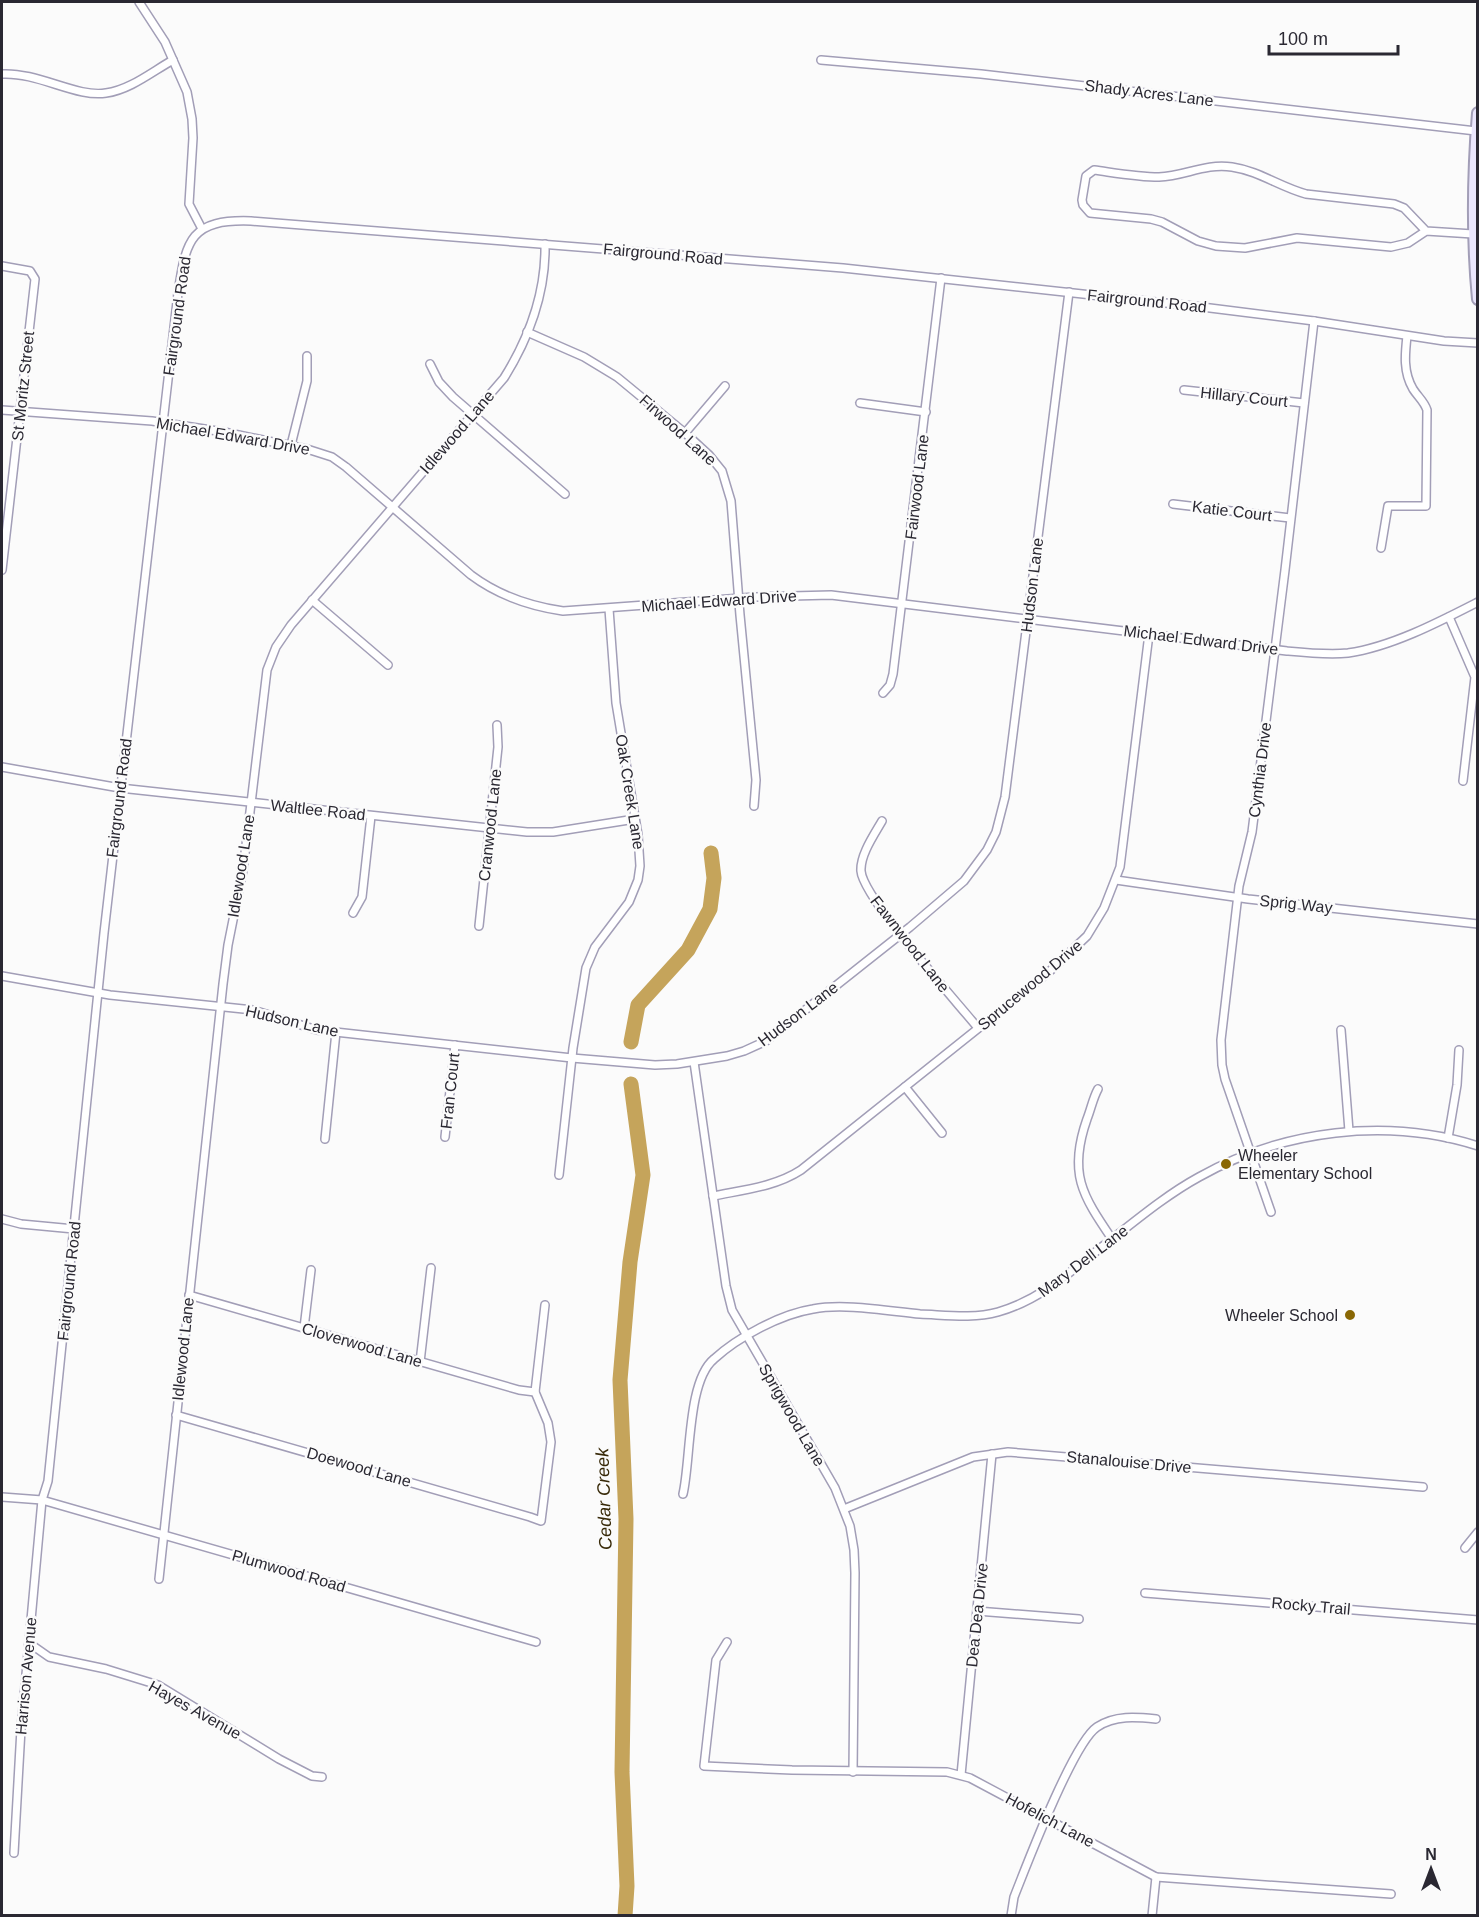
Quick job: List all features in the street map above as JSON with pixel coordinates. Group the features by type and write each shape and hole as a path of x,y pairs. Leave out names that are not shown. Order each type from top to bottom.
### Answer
{"main road":[{"path":"1478,113 1473,234 1478,299"}],"street":[{"path":"139,2 165,42 187,92 193,138 189,204 202,229"},
{"path":"2,74 32,76 89,93 102,94 123,88 173,60"},
{"name":"Shady Acres Lane","path":"821,60 981,74 1476,131"},
{"path":"1426,231 1404,208 1394,204 1306,194 1262,175 1231,167 1200,168 1160,177 1094,170 1086,176 1082,200 1090,213 1151,219 1162,222 1198,241 1230,248 1245,248 1297,238 1391,247 1407,243 1426,231 1473,234"},
{"name":"Fairground Road","path":"42,1500 48,1481 120,788 181,270 192,237 215,223 251,221 843,268 1314,321 1444,341 1478,342"},
{"name":"Idlewood Lane","path":"159,1579 228,945 243,870 267,670 282,637 312,600 504,378 527,332 542,288 545,244"},
{"name":"St Moritz Street","path":"2,266 24,268 33,273 35,279 2,570"},
{"name":"Fairwood Lane","path":"883,693 892,678 941,278"},
{"name":"Hudson Lane","path":"2,976 99,993 253,1011 302,1026 336,1032 572,1058 655,1065 694,1062 735,1054 766,1041 938,904 972,872 996,832 1005,797 1069,292"},
{"name":"Cynthia Drive","path":"1271,1212 1225,1079 1221,1050 1223,1015 1238,897 1252,832 1314,321"},
{"name":"Firwood Lane","path":"527,332 584,357 644,398 685,433 717,465 725,479 731,501 756,780 754,806"},
{"path":"1381,548 1388,506 1426,506 1427,410 1407,378 1404,357 1407,336"},
{"path":"291,445 307,381 307,356"},
{"path":"429,364 439,382 453,397 565,494"},
{"path":"685,433 725,386"},
{"name":"Hillary Court","path":"1184,390 1304,404"},
{"path":"860,403 926,412"},
{"name":"Michael Edward Drive","path":"2,410 163,423 291,445 332,457 490,588 537,607 563,611 739,598 831,595 1275,650 1326,654 1361,650 1385,644 1478,602"},
{"name":"Katie Court","path":"1173,504 1290,518"},
{"path":"312,600 388,665"},
{"name":"Oak Creek Lane","path":"560,1175 572,1058 586,968 595,947 629,902 638,880 639,848 616,703 609,609"},
{"path":"1449,617 1475,677 1463,781"},
{"name":"Sprucewood Drive","path":"713,1196 772,1183 792,1176 1050,971 1087,936 1104,908 1120,867 1149,634"},
{"name":"Cranwood Lane","path":"479,926 498,747 497,724"},
{"name":"Waltlee Road","path":"2,766 120,788 489,829 553,832 635,819"},
{"path":"353,913 362,897 371,816"},
{"name":"Fawnwood Lane","path":"882,821 865,853 861,869 862,877 869,892 978,1028"},
{"name":"Sprig Way","path":"1116,880 1238,897 1478,924"},
{"path":"1341,1030 1349,1131"},
{"path":"326,1139 336,1032"},
{"name":"Fran Court","path":"445,1137 455,1045"},
{"path":"1448,1138 1457,1085 1459,1050"},
{"name":"Sprigwood Lane","path":"694,1062 729,1301 746,1337 834,1488 850,1526 854,1550 853,1772"},
{"path":"905,1087 942,1133"},
{"path":"1098,1089 1080,1142 1078,1169 1083,1192 1112,1239"},
{"name":"Mary Dell Lane","path":"683,1494 695,1402 703,1372 713,1359 746,1337 797,1312 838,1308 966,1316 997,1312 1028,1301 1049,1289 1179,1189 1209,1172 1252,1153 1297,1140 1349,1131 1407,1132 1448,1138 1478,1146"},
{"path":"2,1219 21,1224 74,1229"},
{"path":"420,1362 431,1268"},
{"path":"304,1328 311,1269"},
{"name":"Cloverwood Lane","path":"189,1295 519,1390 535,1392"},
{"path":"535,1392 545,1305"},
{"name":"Doewood Lane","path":"176,1415 541,1521 551,1442 548,1423 535,1392"},
{"name":"Stanalouise Drive","path":"844,1509 973,1457 1008,1452 1423,1487"},
{"name":"Dea Dea Drive","path":"961,1775 992,1454"},
{"path":"2,1497 42,1500"},
{"name":"Plumwood Road","path":"42,1500 536,1642"},
{"name":"Harrison Avenue","path":"14,1853 21,1729 42,1500"},
{"path":"1465,1548 1478,1532"},
{"name":"Rocky Trail","path":"1145,1593 1478,1620"},
{"path":"977,1611 1079,1619"},
{"name":"Hofelich Lane","path":"728,1642 716,1660 704,1766 853,1772 947,1772 970,1778 1156,1877 1392,1894"},
{"name":"Hayes Avenue","path":"29,1643 49,1657 106,1669 158,1685 279,1759 312,1776 322,1777"},
{"path":"1011,1916 1014,1897 1083,1742 1092,1730 1105,1722 1122,1718 1156,1719"},
{"path":"1152,1916 1156,1877"}],"waterway":[{"name":"Cedar Creek","path":"631,1042 638,1005 688,950 710,909 714,878 711,853"},
{"name":"Cedar Creek","path":"625,1916 627,1886 622,1772 626,1519 620,1380 630,1262 643,1175 631,1084"}],"place":[{"name":"Wheeler Elementary School","path":"1226,1164"},
{"name":"Wheeler School","path":"1350,1315"}]}
